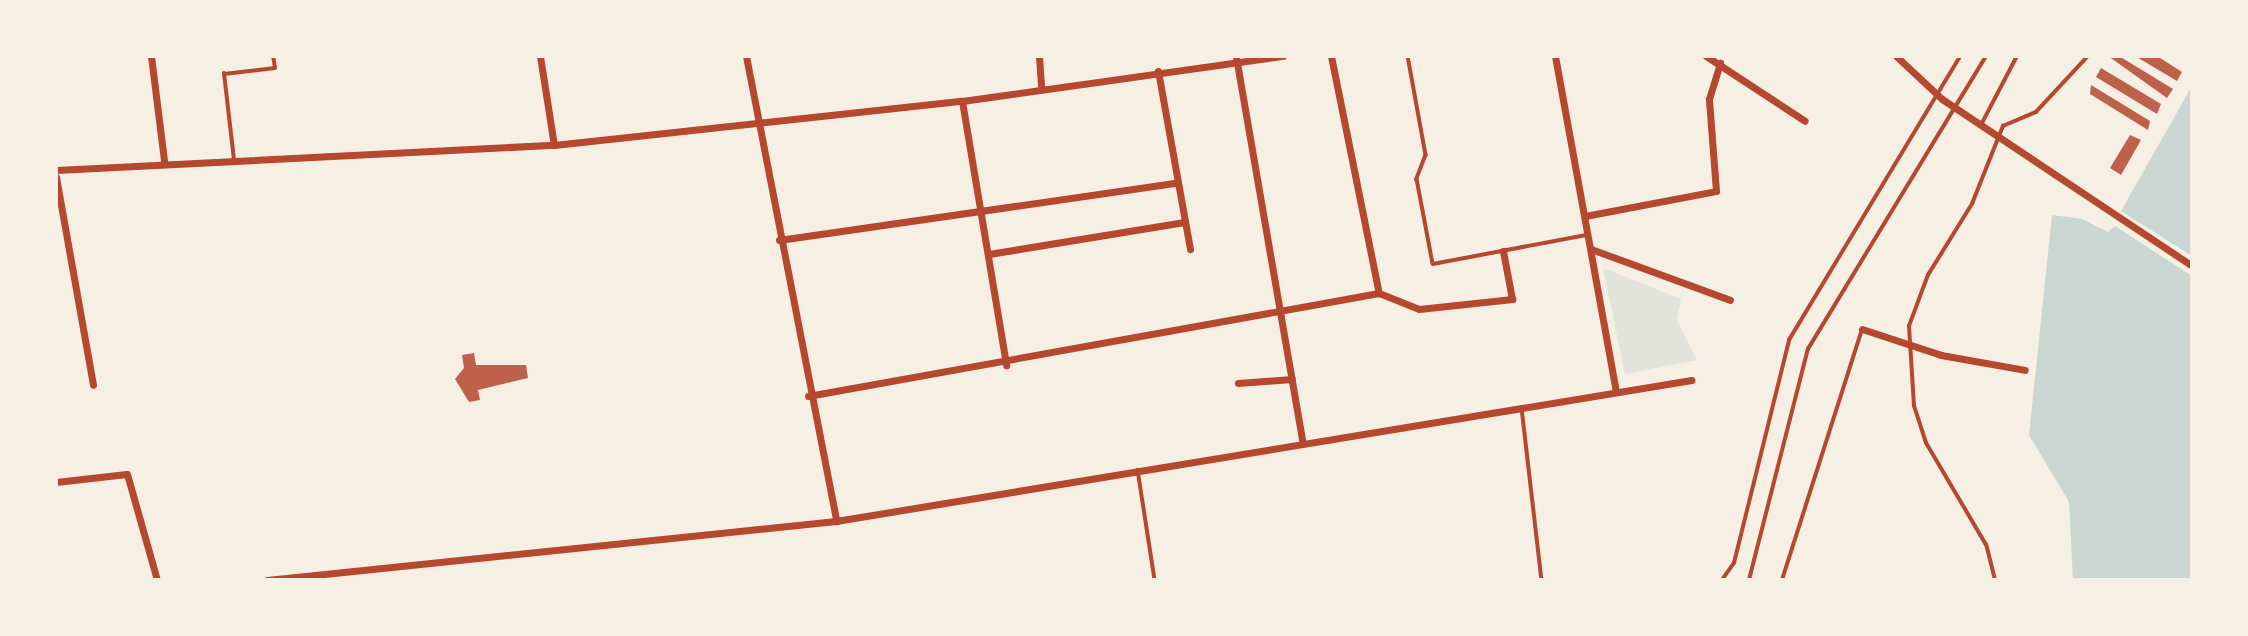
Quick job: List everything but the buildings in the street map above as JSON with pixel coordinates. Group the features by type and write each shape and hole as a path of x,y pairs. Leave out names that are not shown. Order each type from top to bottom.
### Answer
{"street":[{"path":"151,56 164,161"},
{"path":"540,56 554,145"},
{"path":"746,56 808,396 836,521"},
{"path":"1039,56 1041,89"},
{"path":"56,170 164,161 554,145 757,119 962,101 1237,58 1279,56"},
{"path":"1331,56 1379,293"},
{"path":"1555,56 1616,391"},
{"path":"1706,56 1805,121"},
{"path":"1896,56 1914,77 1981,125 2192,266"},
{"path":"1237,58 1302,440"},
{"path":"1585,216 1716,191 1709,99 1720,63"},
{"path":"1158,71 1176,183 1190,249"},
{"path":"962,101 983,209 1006,365"},
{"path":"56,177 93,385"},
{"path":"779,240 1176,183"},
{"path":"989,254 1184,222"},
{"path":"1591,248 1730,300"},
{"path":"808,396 1006,365 1379,293 1419,309 1512,299 1503,251"},
{"path":"1862,330 1909,344 2025,370"},
{"path":"1238,383 1292,379"},
{"path":"267,580 836,521 1302,440 1691,380"},
{"path":"56,482 127,474 157,580"}],"lane":[{"path":"234,160 224,74 275,68 273,56"},
{"path":"1408,56 1426,155 1417,179 1433,264 1588,235"},
{"path":"1722,580 1734,562 1775,379 1807,302 1960,56"},
{"path":"1749,580 1808,349 1986,56"},
{"path":"1981,125 2017,56"},
{"path":"1995,580 1986,545 1926,443 1914,406 1909,326 1928,275 1972,204 1998,136 2008,120 2036,112 2088,56"},
{"path":"1782,580 1862,330"},
{"path":"1522,406 1542,580"},
{"path":"1138,468 1155,580"}],"shaded area":[{"path":"2192,86 2192,256 2121,211"},
{"path":"2052,215 2082,219 2108,232 2115,226 2192,276 2192,580 2073,580 2069,502 2029,435"},
{"path":"1603,268 1681,299 1677,320 1697,360 1625,374"}]}
